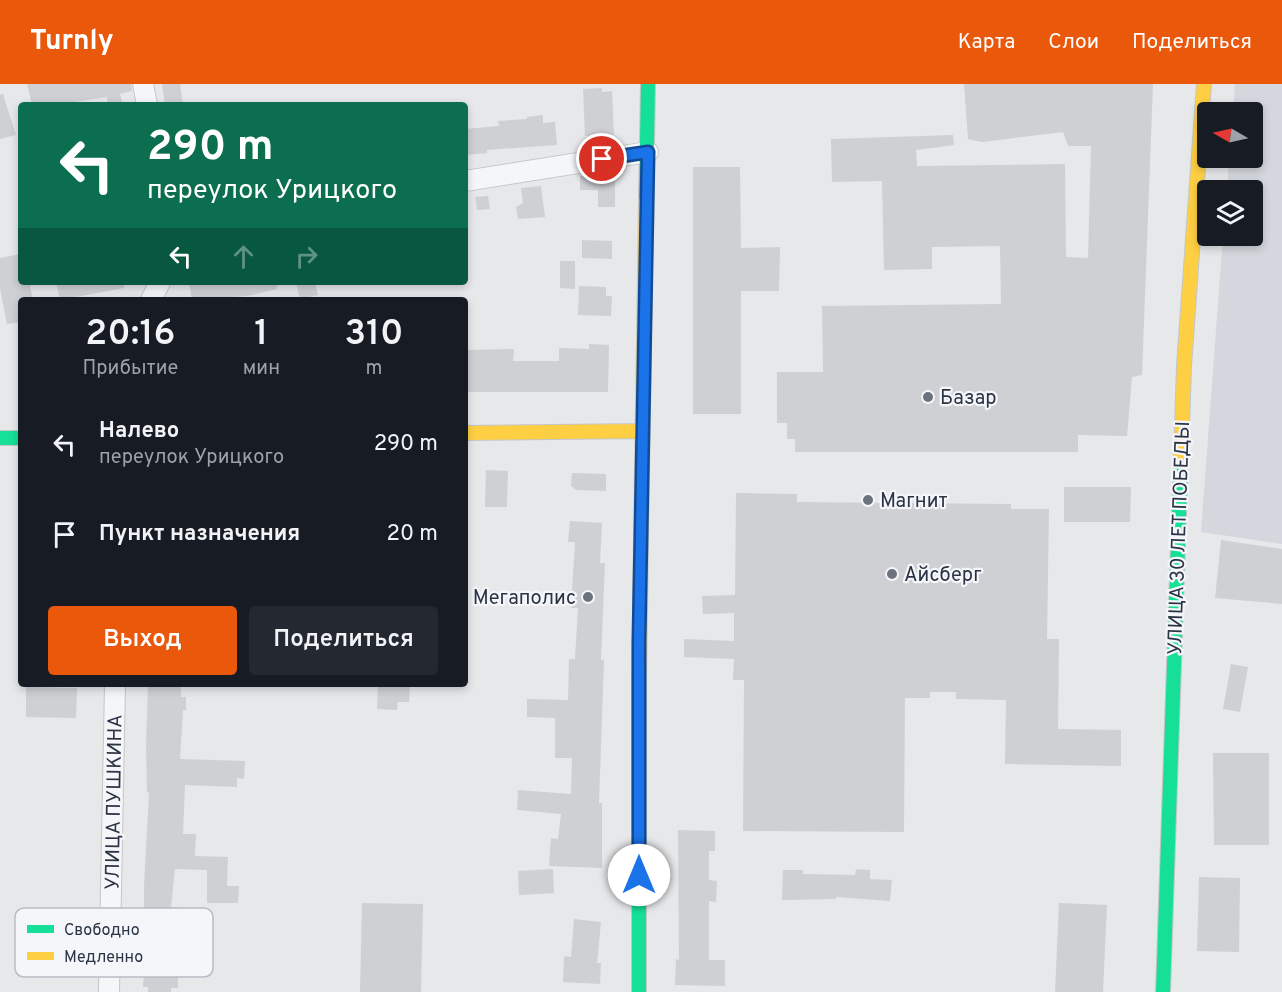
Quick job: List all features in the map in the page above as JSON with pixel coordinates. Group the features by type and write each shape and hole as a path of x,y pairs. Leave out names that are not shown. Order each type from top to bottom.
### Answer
{"street":[{"path":"143,84 146,102"},
{"path":"639,992 639,642 648,84"},
{"name":"УЛИЦА 30 ЛЕТ ПОБЕДЫ","path":"1163,992 1184,366 1204,84"},
{"path":"468,181 648,152"},
{"path":"468,433 642,431"},
{"path":"0,438 18,438"},
{"name":"УЛИЦА ПУШКИНА","path":"111,908 115,687"},
{"name":"УЛИЦА ПУШКИНА","path":"110,977 110,992"}],"shaded area":[{"path":"1235,84 1282,84 1282,544 1201,532 1222,246 1263,246 1263,180 1228,180 1228,168 1263,168 1263,102 1234,102"}],"building":[{"path":"27,84 131,84 132,91 120,94 122,102 108,102 107,97 74,102 31,102"},
{"path":"162,84 180,84 183,102 165,102"},
{"path":"964,84 1153,84 1142,375 1132,377 1127,436 1078,435 1078,452 795,452 795,439 787,439 787,423 777,423 777,372 823,372 822,306 1001,304 1000,246 932,247 932,269 884,270 882,181 832,182 831,139 953,135 954,145 916,150 917,166 1065,164 1066,257 1088,258 1091,146 1068,146 1063,132 982,142 968,139"},
{"path":"602,88 602,92 612,91 614,135 585,136 583,89"},
{"path":"3,94 16,135 0,139 0,95"},
{"path":"543,115 543,123 555,122 557,145 487,150 487,153 468,155 468,129 499,126 498,121 527,119 527,117"},
{"path":"693,167 740,167 741,248 780,247 779,291 741,291 741,414 693,414"},
{"path":"580,176 615,177 615,207 598,207 598,190 580,190"},
{"path":"541,186 545,217 518,219 516,207 523,203 521,188"},
{"path":"488,196 490,209 477,210 475,197"},
{"path":"582,240 612,241 612,259 582,258"},
{"path":"18,255 18,285 30,285 32,297 18,297 18,322 7,324 0,288 0,258"},
{"path":"560,261 575,261 575,289 560,288"},
{"path":"57,285 124,285 124,288 76,297 59,297"},
{"path":"190,285 277,285 277,289 248,296 192,297"},
{"path":"297,285 316,285 318,295 300,297"},
{"path":"579,286 606,287 606,296 612,296 611,316 578,315"},
{"path":"589,344 609,345 608,392 468,392 468,350 514,349 513,361 559,361 559,348 589,349"},
{"path":"486,470 508,471 507,507 485,507"},
{"path":"572,473 606,474 606,491 576,490 571,486"},
{"path":"1064,487 1131,487 1130,522 1064,522"},
{"name":"Айсберг","path":"736,493 797,494 797,502 1011,504 1011,509 1049,509 1047,639 1059,639 1058,729 1121,730 1121,766 1005,764 1006,700 956,699 956,692 930,692 930,698 905,698 904,832 743,831 744,680 733,680 734,659 684,657 684,639 734,641 734,613 703,614 702,596 735,595"},
{"path":"570,521 602,523 600,563 605,563 601,660 604,660 599,803 602,803 602,868 549,866 551,838 558,839 561,814 517,810 518,790 571,794 572,758 555,758 555,718 527,717 527,699 568,700 569,659 575,659 578,608 571,608 575,542 568,542"},
{"path":"1221,540 1282,549 1282,604 1215,598"},
{"path":"1231,664 1248,667 1240,712 1223,709"},
{"path":"26,687 77,688 76,718 26,717"},
{"path":"148,687 181,687 181,697 186,697 186,710 183,710 180,759 245,761 244,779 237,778 237,787 185,785 183,834 196,834 195,856 228,857 227,886 239,886 238,903 207,903 207,870 175,869 171,907 183,908 144,908 149,793 147,792"},
{"path":"378,687 410,687 409,702 398,702 397,710 377,709"},
{"path":"1213,753 1269,753 1269,845 1214,845"},
{"path":"678,830 715,831 715,851 709,851 709,880 717,881 716,902 709,901 709,960 725,960 725,986 675,985 676,959 679,960"},
{"path":"553,869 554,893 519,895 518,871"},
{"path":"856,869 870,870 870,879 892,880 890,901 836,897 836,899 782,900 783,870 803,870 803,874 855,875"},
{"path":"1199,877 1240,878 1239,952 1197,951"},
{"path":"362,903 423,904 421,992 360,992"},
{"path":"1059,903 1107,905 1103,992 1055,992"},
{"path":"574,919 601,922 597,963 601,963 600,984 563,982 564,956 571,957"},
{"path":"144,977 178,977 178,988 171,988 171,992 148,992 148,987 143,987"}],"traffic: fast":[{"path":"646,201 648,84"},
{"path":"0,438 18,438"},
{"path":"1163,992 1181,456"},
{"path":"639,677 639,992"}],"traffic: slow":[{"path":"1181,456 1184,366 1204,84"},
{"path":"639,677 646,201"},
{"path":"468,433 642,431"}],"place":[{"name":"Базар","path":"928,397"},
{"name":"Магнит","path":"868,500"},
{"name":"Айсберг","path":"892,574"},
{"name":"Мегаполис","path":"588,597"}],"route":[{"path":"602,159 648,152 639,642 639,875"}]}
